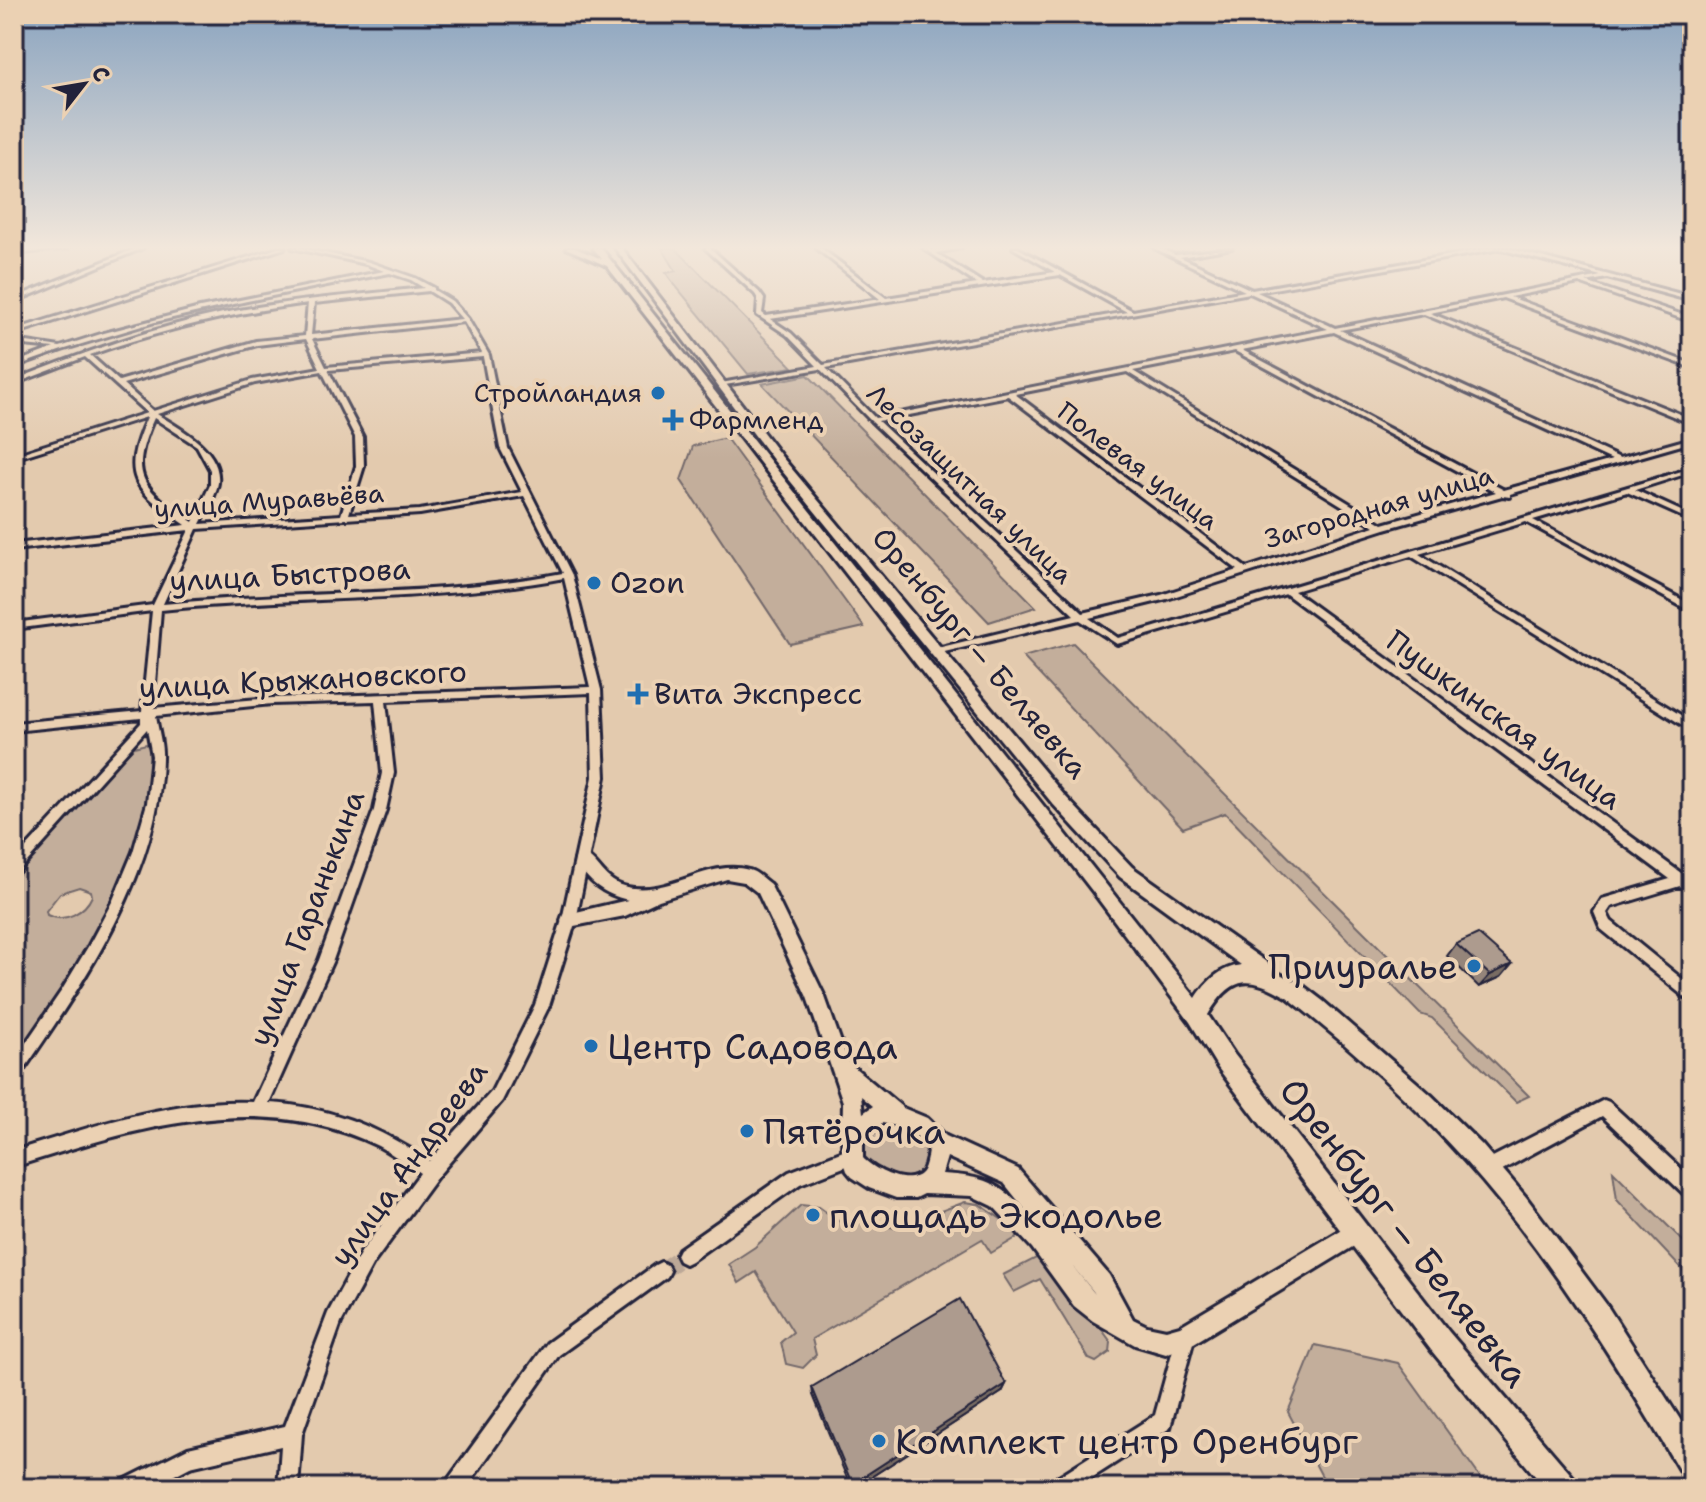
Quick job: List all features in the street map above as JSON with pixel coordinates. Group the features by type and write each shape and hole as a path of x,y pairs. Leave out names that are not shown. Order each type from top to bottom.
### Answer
{"main road":[{"name":"Оренбург – Беляевка","path":"652,318 1197,1015 1226,1061 1440,1341 1564,1488"},
{"name":"Оренбург – Беляевка","path":"674,318 721,385 936,651 1058,799 1126,872 1301,995 1411,1091 1487,1169 1570,1272 1692,1465"},
{"path":"1197,1015 1205,995 1215,984 1234,975 1265,972"}],"street":[{"path":"14,332 59,318"},
{"path":"14,365 61,347 157,318"},
{"path":"14,382 85,354 209,318"},
{"path":"310,318 308,337 359,437 360,466 344,517"},
{"name":"Лесозащитная улица","path":"765,318 789,334 873,420 1079,615 1117,641 1288,591"},
{"path":"721,385 1091,318"},
{"path":"1311,318 1618,460"},
{"path":"873,420 1393,318"},
{"path":"1441,318 1692,422"},
{"path":"1563,318 1692,366"},
{"path":"120,383 214,353 308,337 466,320"},
{"name":"улица Андреева","path":"288,1488 292,1434 334,1319 367,1258 431,1171 497,1096 542,1006 569,920 599,777 596,690 568,575 504,448 486,355 466,320"},
{"path":"14,342 61,347"},
{"path":"1235,349 1507,495"},
{"path":"14,1072 94,948 134,862 156,772 157,742 150,711 149,667 157,607 214,485 209,456 188,435 152,414 85,354"},
{"path":"15,455 254,381 323,369 486,355"},
{"path":"1129,371 1382,527"},
{"name":"Полевая улица","path":"1010,394 1242,569"},
{"path":"152,414 136,445 135,471 151,498 194,527"},
{"name":"Загородная улица","path":"936,651 1164,597 1225,579 1242,569 1382,527 1507,495 1692,440"},
{"path":"1288,591 1692,470"},
{"path":"1627,489 1692,519"},
{"name":"улица Муравьёва","path":"14,547 194,527 420,512 527,493"},
{"path":"1526,519 1692,609"},
{"path":"1412,553 1692,727"},
{"name":"улица Быстрова","path":"14,626 157,607 266,598 489,590 568,575"},
{"name":"Пушкинская улица","path":"1288,591 1687,884"},
{"name":"улица Крыжановского","path":"14,727 150,711 380,697 596,690"},
{"name":"улица Гаранькина","path":"259,1107 326,960 380,810 388,773 380,697"},
{"path":"14,869 62,812 140,733 150,711"},
{"path":"583,860 593,876 611,891 654,895"},
{"path":"569,920 625,909 654,895 727,873 748,876 764,889 811,986 853,1102 852,1147 858,1170 881,1182 903,1187 923,1184 973,1186 1000,1199 1040,1240 1082,1298 1143,1337 1166,1342 1186,1335 1356,1232"},
{"path":"1687,884 1607,903 1600,912 1606,925 1692,995"},
{"path":"841,1068 896,1113 929,1131 939,1143 1011,1176 1101,1283 1124,1325"},
{"path":"14,1159 172,1114 259,1107 317,1116 380,1139 431,1171"},
{"path":"1487,1169 1604,1107 1692,1190"},
{"path":"685,1255 795,1178 852,1147 865,1121 880,1113 896,1113"},
{"path":"923,1184 931,1175 939,1143"},
{"path":"454,1488 553,1349 661,1271"},
{"path":"1058,1488 1163,1421 1186,1335"},
{"path":"129,1488 188,1458 292,1434"}],"shaded area":[{"path":"702,318 745,318 793,367 748,374"},
{"path":"808,375 1036,607 989,622 762,384"},
{"path":"726,438 864,627 790,644 681,480 693,446"},
{"path":"1073,643 1529,1096 1516,1102 1432,1018 1420,1014 1225,813 1183,828 1023,657"},
{"path":"146,744 149,747 147,791 125,874 85,951 14,1061 14,881 47,837 134,747","holes":["79,887 91,891 89,902 73,915 60,918 47,915 46,911 60,893"]},
{"path":"890,1121 915,1135 923,1145 928,1159 914,1175 905,1178 885,1174 860,1154 861,1138 878,1124"},
{"path":"1613,1171 1692,1250 1692,1280 1617,1200"},
{"path":"965,1202 979,1204 1020,1232 1016,1238 991,1253 982,1239 812,1339 816,1355 803,1368 786,1364 781,1342 793,1332 756,1272 739,1283 729,1264 755,1247 801,1205 819,1207 844,1225 862,1222 895,1228"},
{"path":"1042,1255 1049,1258 1111,1342 1110,1352 1096,1362 1089,1359 1040,1279 1014,1292 1003,1275"},
{"path":"1315,1345 1398,1363 1488,1488 1328,1488 1288,1412"}],"building":[{"path":"1478,934 1512,964 1490,975 1456,944"},
{"name":"Комплект центр Оренбург","path":"960,1299 1006,1384 852,1484 812,1387"}],"tunnel":[{"path":"661,1271 685,1255"}],"place":[{"name":"Стройландия","path":"658,393"},
{"name":"Фармленд","path":"673,420"},
{"name":"Ozon","path":"594,583"},
{"name":"Вита Экспресс","path":"638,694"},
{"name":"Приуралье","path":"1474,966"},
{"name":"Центр Садовода","path":"591,1046"},
{"name":"Пятёрочка","path":"747,1131"},
{"name":"площадь Экодолье","path":"813,1215"},
{"name":"Комплект центр Оренбург","path":"879,1441"}]}
